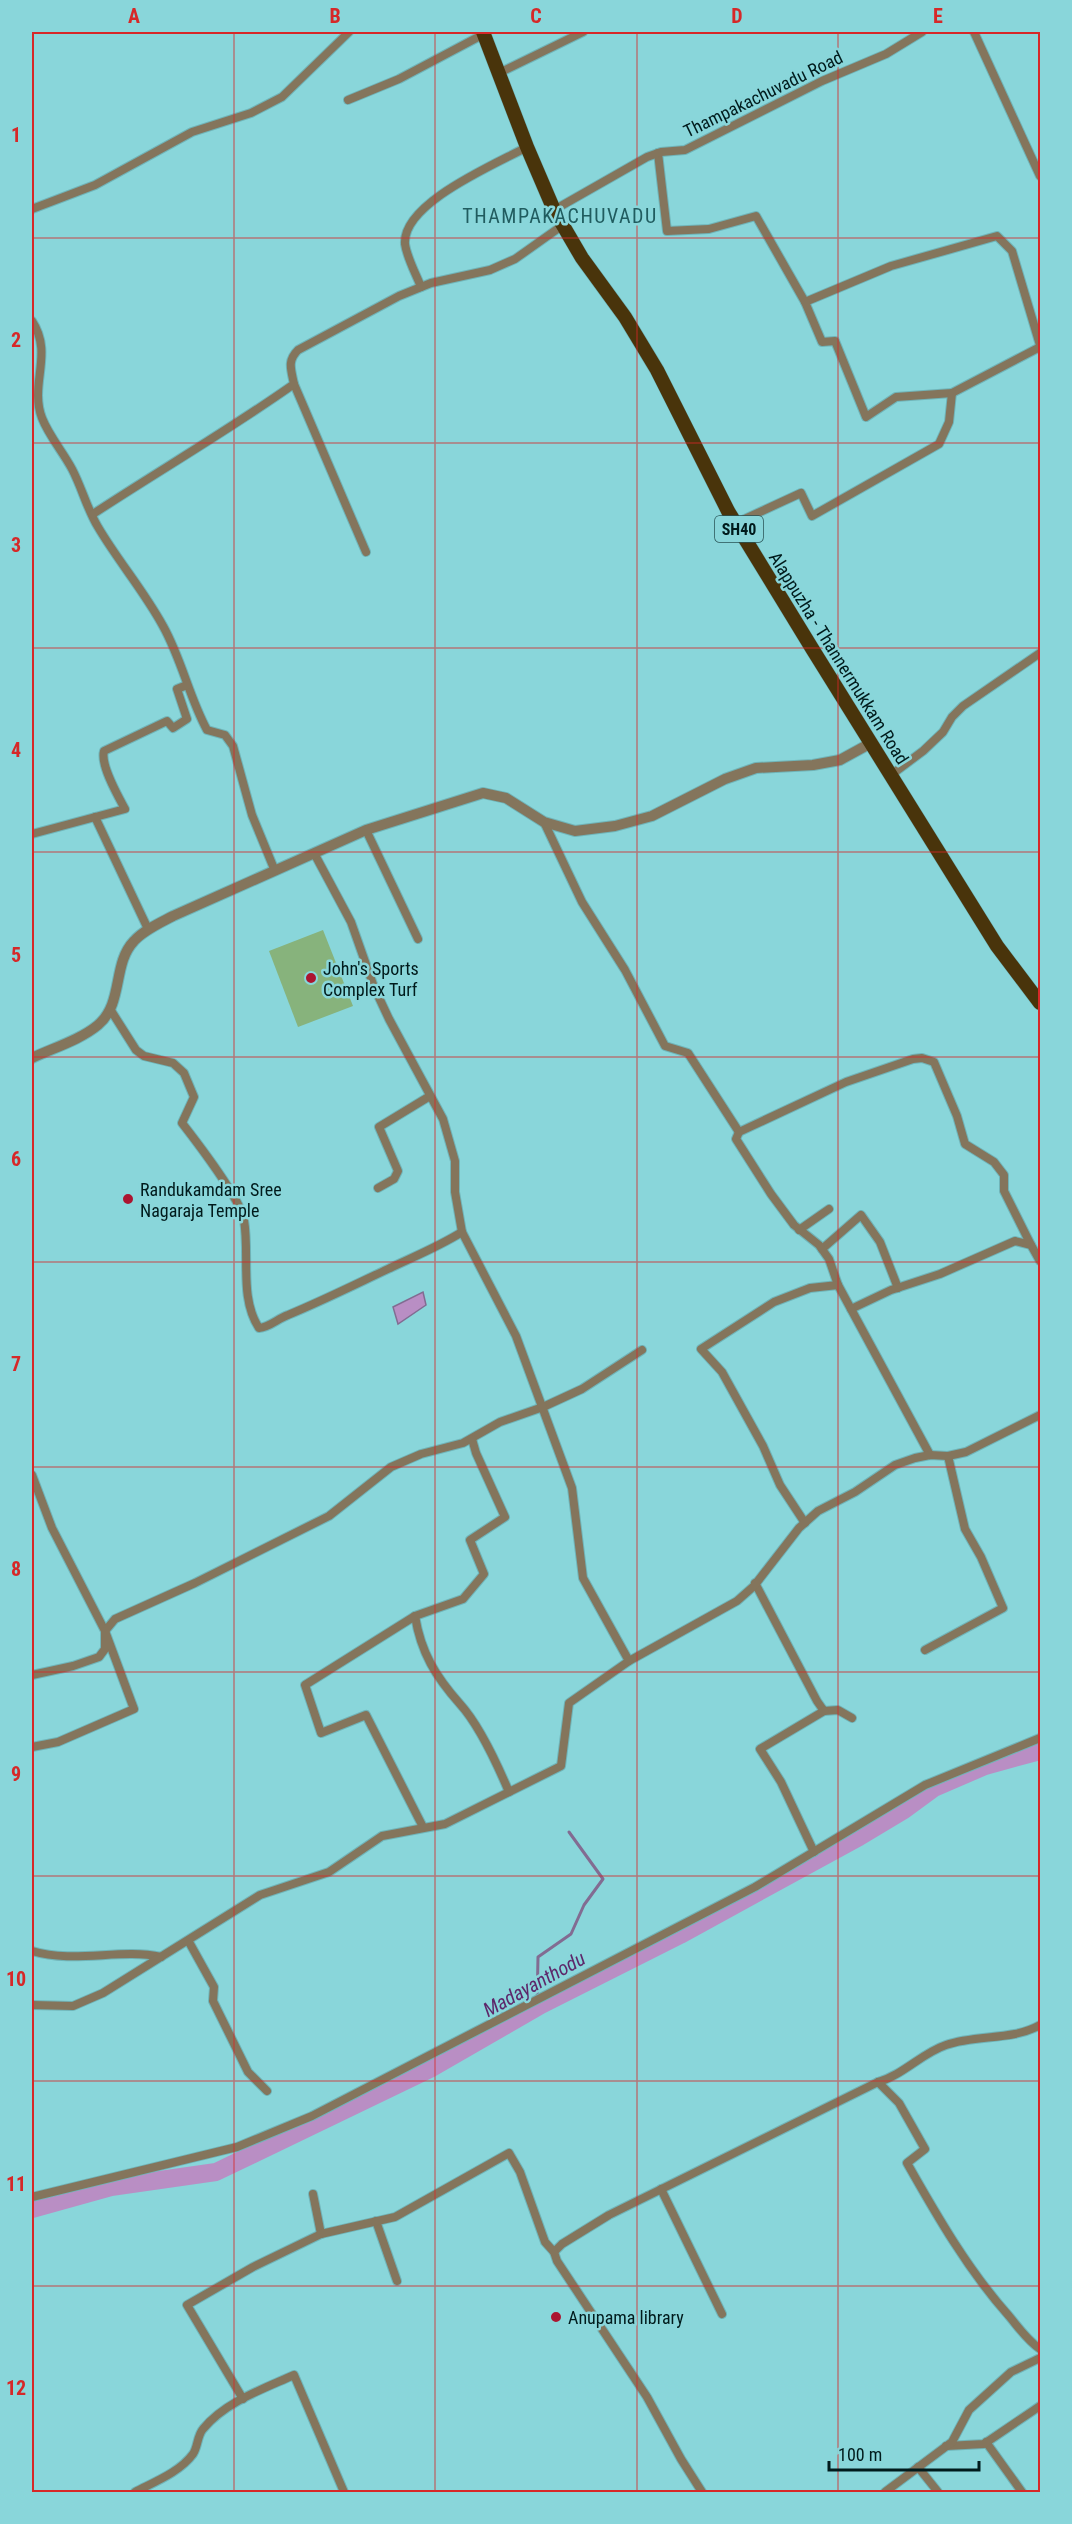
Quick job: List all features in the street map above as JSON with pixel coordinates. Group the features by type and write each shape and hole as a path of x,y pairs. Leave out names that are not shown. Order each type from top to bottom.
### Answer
{"main road":[{"name":"Alappuzha - Thannermukkam Road","path":"483,33 554,210 657,370 695,448 736,523 891,776 997,946 1041,1003"}],"street":[{"path":"32,209 95,185 192,132 251,113 282,97 349,32"},
{"path":"499,73 583,32"},
{"name":"Thampakachuvadu Road","path":"554,210 574,201 630,165 658,153 685,150 822,81 899,48 922,32"},
{"path":"974,32 1041,176"},
{"path":"348,100 399,79 483,33"},
{"path":"421,287 405,245 406,233 418,212 437,196 527,147"},
{"path":"658,153 667,231 709,229 756,216 805,302 822,342 835,341 866,417 896,398 952,393 1041,346 1012,251 997,236 891,267 805,302"},
{"path":"366,552 294,384 290,363 292,356 298,350 399,296 421,287 490,270 515,258 563,225"},
{"path":"32,321 37,329 43,350 37,402 42,419 72,470 97,526 174,647 193,704 207,730 225,735 233,746 252,815 275,871"},
{"path":"93,514 211,440 294,384"},
{"path":"736,523 801,493 812,516 939,444 949,422 952,393"},
{"path":"891,776 930,745 963,706 1041,653"},
{"path":"32,834 125,809 107,771 102,756 104,751 167,721 172,728 187,719 177,689 187,685"},
{"path":"32,1058 99,1024 110,1009 116,993 124,957 134,941 148,929 366,830 483,793 506,798 544,822 575,831 615,826 652,816 725,779 756,768 813,765 840,760 871,743"},
{"path":"95,817 148,929"},
{"path":"544,822 582,903 625,969 666,1046 688,1053 739,1132"},
{"path":"366,830 418,939"},
{"path":"314,853 351,922 374,987 389,1019 443,1119 455,1161 455,1192 462,1232 516,1336 572,1488 583,1578 629,1661"},
{"path":"110,1009 136,1050 144,1056 174,1063 184,1073 194,1097 182,1123 244,1217 248,1290 252,1318 259,1328 266,1328 283,1317 330,1298 388,1268 437,1247 462,1232"},
{"path":"930,1455 838,1285 829,1258 822,1249 799,1230 771,1194 736,1139 739,1132 846,1083 913,1059 922,1058 934,1062 957,1116 965,1144 994,1162 1004,1175 1004,1191 1041,1260"},
{"path":"378,1188 394,1179 398,1171 379,1127 382,1123 430,1096"},
{"path":"799,1230 829,1209"},
{"path":"822,1249 861,1215 880,1242 898,1288"},
{"path":"851,1309 1016,1241 1031,1245"},
{"path":"805,1523 780,1485 763,1446 722,1372 701,1349 774,1302 810,1288 838,1285"},
{"path":"32,1676 99,1657 105,1649 105,1631 115,1619 195,1583 329,1516 391,1467 421,1454 472,1439 500,1422 543,1407 582,1389 642,1350"},
{"path":"32,2005 73,2006 103,1994 189,1942 231,1912 260,1895 288,1888 328,1872 382,1836 445,1824 561,1766 569,1703 629,1661 737,1601 818,1511 855,1492 894,1465 930,1455 948,1456 966,1452 1041,1415"},
{"path":"423,1827 366,1715 321,1733 304,1685 415,1616 463,1599 484,1574 470,1540 505,1518 472,1439"},
{"path":"925,1650 1003,1608 981,1557 965,1529 948,1456"},
{"path":"32,1475 52,1528 105,1631 134,1709 58,1742 32,1747"},
{"path":"755,1583 824,1711"},
{"path":"415,1616 419,1639 426,1657 459,1702 492,1754 509,1792"},
{"path":"814,1852 781,1782 760,1749 824,1711 838,1710 852,1718"},
{"path":"32,2197 237,2147 312,2116 755,1887 925,1785 1041,1738"},
{"path":"189,1942 214,1987 213,2001 248,2072 267,2091"},
{"path":"32,1950 45,1955 66,1954 86,1958 142,1953 161,1957"},
{"path":"554,2252 562,2244 609,2215 890,2078 944,2045 970,2038 1004,2036 1031,2030 1041,2025"},
{"path":"878,2082 899,2103 925,2149 907,2163 934,2212 996,2302 1029,2341 1041,2349"},
{"path":"243,2399 187,2305 253,2267 321,2234 395,2217 509,2153 520,2172 545,2242 554,2252 563,2271 647,2397 702,2493"},
{"path":"661,2189 722,2314"},
{"path":"313,2194 321,2234"},
{"path":"376,2221 397,2281"},
{"path":"885,2493 952,2442 969,2410 1011,2372 1041,2358"},
{"path":"135,2493 175,2470 194,2454 202,2430 226,2409 294,2375 345,2493"},
{"path":"946,2446 986,2442 1041,2406"},
{"path":"986,2442 1022,2493"},
{"path":"918,2467 938,2493"}],"green space":[{"name":"John's Sports Complex Turf","path":"323,930 353,1006 298,1027 269,951"}],"shaded area":[{"path":"423,1292 426,1305 398,1324 393,1307"}],"waterway":[{"name":"Madayanthodu","path":"32,2209 111,2187 216,2172 430,2069 541,2005 680,1935 859,1837 904,1810 934,1788 985,1766 1040,1751"},
{"path":"537,2007 538,1957 571,1934 584,1905 603,1879 569,1832"}],"place":[{"name":"John's Sports Complex Turf","path":"311,978"},
{"name":"Randukamdam Sree Nagaraja Temple","path":"128,1199"},
{"name":"Anupama library","path":"556,2317"}],"district":[{"name":"THAMPAKACHUVADU","path":"560,216"}]}
